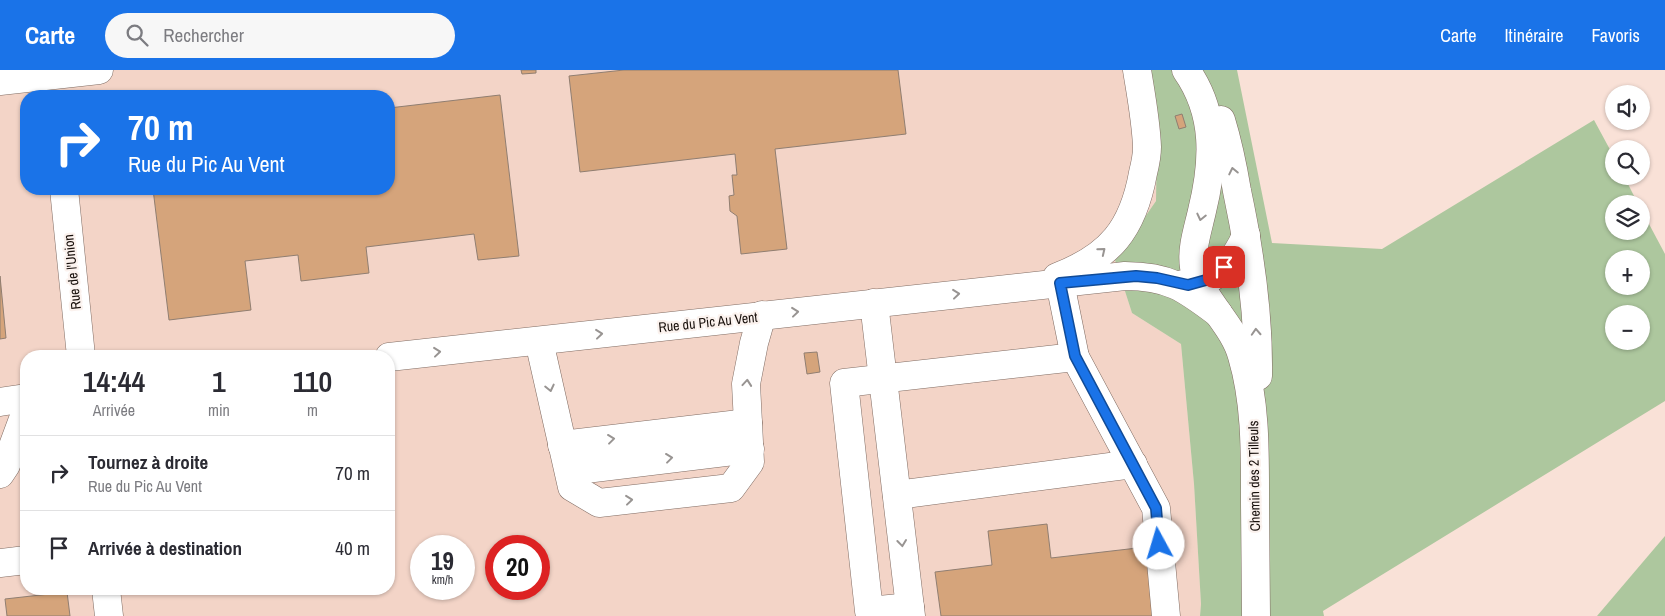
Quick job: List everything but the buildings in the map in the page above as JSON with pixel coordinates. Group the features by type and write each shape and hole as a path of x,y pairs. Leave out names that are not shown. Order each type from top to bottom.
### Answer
{"street":[{"path":"0,81 52,86 99,70"},
{"path":"1186,70 1194,81 1202,101 1209,123 1211,146 1211,168 1194,251 1194,267 1200,282 1218,313"},
{"path":"1204,70 1223,126 1246,235 1255,298 1258,363 1258,399 1255,433"},
{"name":"Rue du Pic Au Vent","path":"1027,286 1073,270 1090,260 1114,241 1132,214 1141,187 1147,148 1138,73"},
{"name":"Rue de l'Union","path":"65,195 79,350"},
{"path":"1200,282 1212,276 1231,260 1242,245 1246,235"},
{"name":"Rue du Pic Au Vent","path":"395,356 1125,276 1147,277 1188,285 1200,282"},
{"name":"Rue du Pic Au Vent","path":"1171,282 1191,292 1218,313"},
{"path":"1060,283 1075,356 1156,508 1166,616"},
{"path":"874,303 882,378 896,495 911,612 869,611 844,383 882,378 1075,356"},
{"name":"Chemin des 2 Tilleuls","path":"1218,313 1232,333 1242,356 1255,433 1256,616"},
{"path":"539,340 572,487 600,503 731,488 750,462 746,384 754,342 762,316"},
{"path":"0,402 20,399"},
{"path":"0,474 6,465 20,427"},
{"path":"566,458 749,436"},
{"path":"896,495 1133,464"},
{"path":"0,563 20,561"},
{"path":"107,595 109,616"}],"shaded area":[{"path":"0,70 1147,70 1157,128 1156,201 1115,260 1132,313 1181,344 1194,484 1201,604 1200,616 0,616"}],"green space":[{"path":"1147,70 1237,70 1272,243 1382,249 1594,120 1605,140 1605,185 1628,185 1634,195 1605,195 1605,240 1650,240 1650,226 1665,254 1665,401 1323,611 1324,616 1200,616 1201,604 1194,484 1181,344 1132,313 1115,260 1156,201 1157,128"},
{"path":"1665,536 1665,616 1597,616"}],"route":[{"path":"1159,544 1156,508 1075,356 1060,283 1136,276 1157,278 1188,285 1206,280 1224,267"}]}
